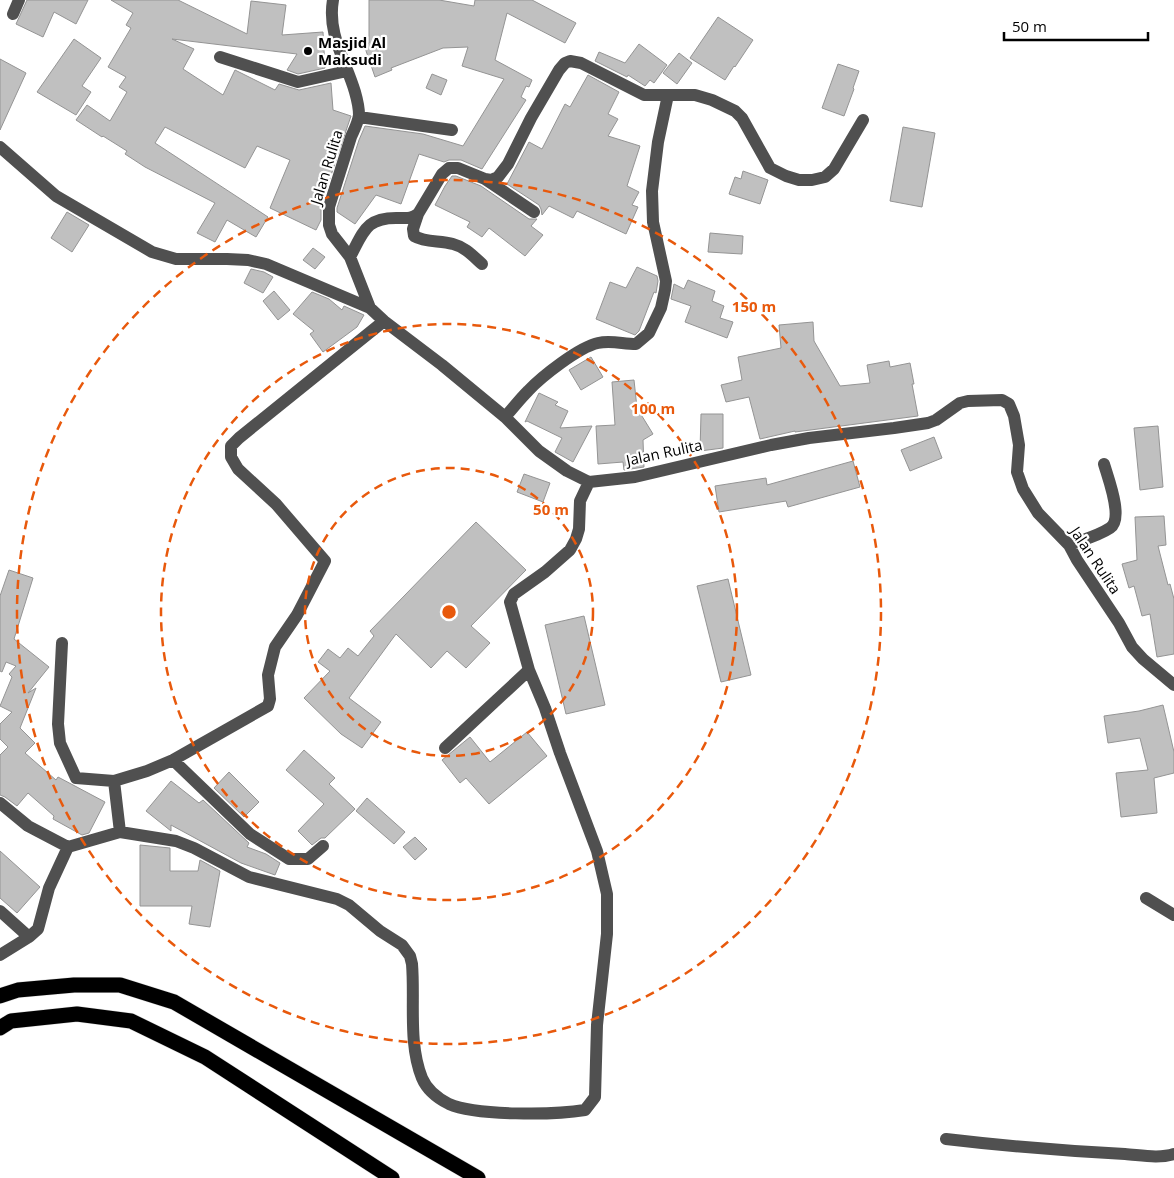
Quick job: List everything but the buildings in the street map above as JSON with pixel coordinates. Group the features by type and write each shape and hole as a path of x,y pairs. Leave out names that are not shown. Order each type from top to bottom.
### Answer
{"highway":[{"path":"0,996 18,990 74,985 120,985 174,1002 478,1178"},
{"path":"0,1028 11,1021 77,1014 131,1021 205,1057 392,1178"}],"street":[{"path":"13,14 19,0"},
{"name":"Jalan Rulita","path":"333,0 331,13 334,36 355,94 359,117 328,212 330,230 350,257 370,308 505,417 548,459 589,482 634,477 743,451 809,438 922,424 936,420 960,403 968,400 1002,400 1009,404 1014,416 1019,445 1017,466 1020,483 1038,513 1069,546 1132,646 1143,659 1172,683"},
{"path":"220,57 298,82 347,71"},
{"path":"485,179 495,179 502,173 559,70 565,63 575,61 644,95 695,95 712,100 734,111 742,118 770,168 799,180 825,177 834,169 863,120"},
{"path":"505,417 528,390 586,347 607,341 636,344 649,333 661,308 666,281 653,222 652,191 658,142 668,96"},
{"path":"359,117 452,130"},
{"path":"0,147 56,196 152,252 176,259 248,260 266,264 370,308"},
{"path":"482,264 460,246 420,240 414,236 413,229 418,214 442,174 450,168 458,168 485,179 534,212"},
{"path":"350,257 366,227 372,222 392,218 412,218 418,214"},
{"path":"62,643 58,724 60,743 76,778 114,781 147,771 173,760 268,706 270,698 268,675 275,647 297,615 325,561 276,504 238,469 230,457 231,446 384,321"},
{"path":"1069,546 1111,527 1116,520 1116,509 1104,464"},
{"path":"0,802 28,826 68,847 120,832 176,841 194,848 249,877 337,899 349,905 380,931 402,945 410,956 412,964 414,1040 418,1064 426,1086 432,1092 444,1101 460,1108 476,1111 565,1113 585,1110 595,1097 597,1025 607,934 607,894 597,851 560,754 545,708 529,670 510,602 514,594 545,572 570,550 579,529 580,501 589,482"},
{"path":"445,748 529,670"},
{"path":"173,760 250,834 289,859 308,859 323,846"},
{"path":"114,781 120,832"},
{"path":"0,954 29,937 38,929 49,888 68,847"},
{"path":"1146,898 1174,915"},
{"path":"0,911 29,937"},
{"path":"946,1139 1109,1154 1166,1156 1174,1154"}],"place":[{"name":"Masjid Al Maksudi","path":"308,51"}]}
